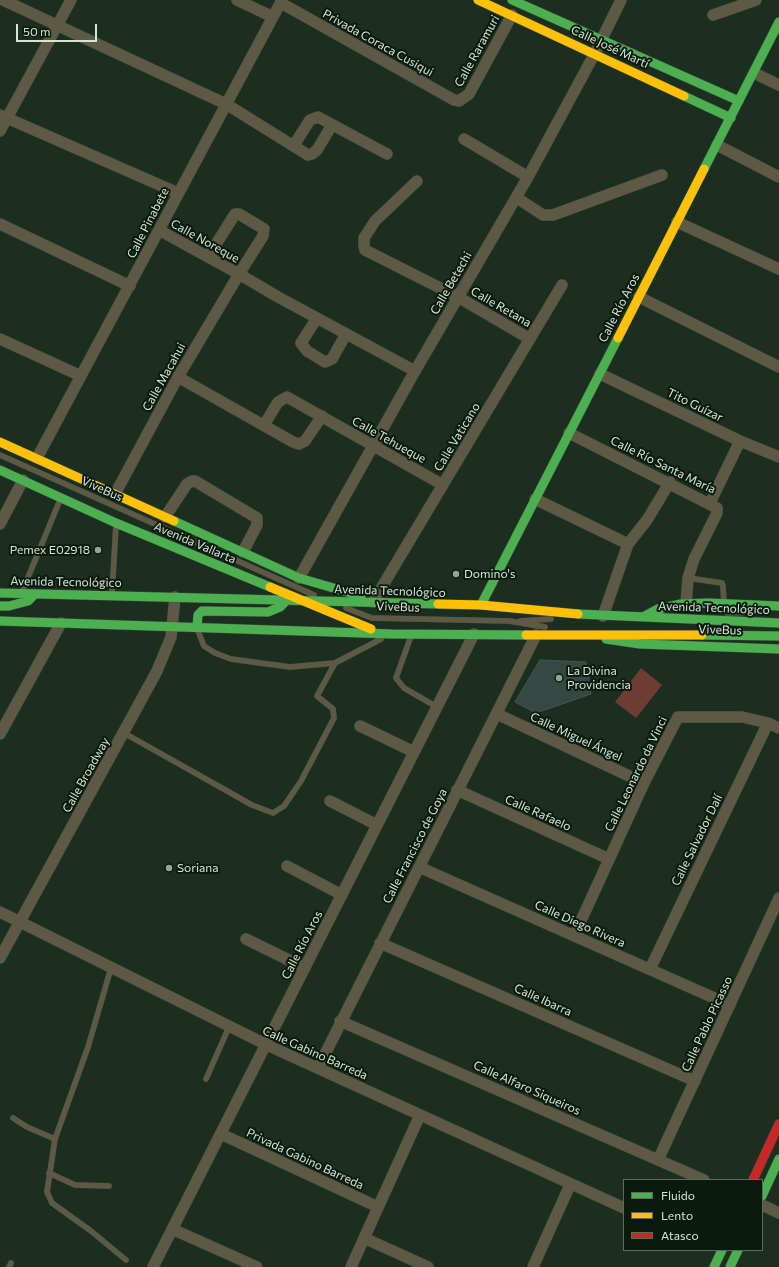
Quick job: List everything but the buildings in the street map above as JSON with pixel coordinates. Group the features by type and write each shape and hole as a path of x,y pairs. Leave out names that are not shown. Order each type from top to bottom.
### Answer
{"main road":[{"name":"Calle José Martí","path":"478,0 595,53 731,118"},
{"name":"Calle José Martí","path":"512,0 740,101"},
{"name":"Calle Río Aros","path":"481,605 740,101 779,22"},
{"name":"Avenida Vallarta","path":"0,442 299,578 359,595 374,602"},
{"name":"Avenida Vallarta","path":"0,470 116,523 302,601 383,633"},
{"name":"Avenida Tecnológico","path":"0,593 481,605 603,616 718,617 779,623"},
{"path":"0,606 9,606 28,600 36,594"},
{"path":"197,627 198,615 202,611 268,612 280,607 287,600"},
{"path":"646,616 666,606 686,604 779,606"},
{"path":"0,621 392,634 708,634 779,636"},
{"path":"593,635 613,641 640,644 779,649"},
{"path":"753,1179 779,1124"},
{"path":"763,1194 779,1159"},
{"path":"714,1267 721,1251"},
{"path":"730,1267 738,1251"}],"street":[{"path":"4,0 226,104 308,155 317,150 332,125"},
{"path":"0,131 3,116 71,0"},
{"path":"237,0 273,17"},
{"name":"Calle Betechi","path":"299,578 374,447 415,371 517,198 595,53 621,0"},
{"path":"713,16 756,0"},
{"name":"Calle Pinabete","path":"37,458 130,286 178,193 282,2"},
{"name":"Privada Coraca Cusiqui","path":"282,2 454,100 464,99"},
{"name":"Calle Raramuri","path":"464,99 469,94 512,15"},
{"path":"754,72 779,84"},
{"path":"3,116 178,193"},
{"path":"294,145 312,119 318,117 387,154"},
{"path":"464,140 528,177"},
{"path":"717,145 779,177"},
{"path":"517,198 543,214 554,215 662,175"},
{"name":"Calle Retana","path":"417,181 375,221 367,233 364,246 366,250 373,255 458,297 530,339"},
{"name":"Calle Noreque","path":"208,257 233,217 239,214 264,229 263,236 239,274"},
{"path":"677,222 779,269"},
{"path":"0,224 130,286"},
{"name":"Calle Noreque","path":"159,230 415,371"},
{"name":"Calle Macahui","path":"115,494 178,377 239,274"},
{"name":"Calle Vaticano","path":"374,602 562,285"},
{"path":"639,297 779,367"},
{"path":"317,318 301,343 308,351 325,362 332,359 346,334"},
{"path":"0,339 81,376"},
{"name":"Tito Guízar","path":"600,374 740,441 779,457"},
{"path":"178,377 293,442 303,443 308,438 322,416"},
{"name":"Calle Tehueque","path":"264,425 278,402 284,397 322,416 443,485"},
{"name":"Calle Río Santa María","path":"569,433 670,482 717,508 718,513 696,555 688,578 686,604"},
{"path":"710,503 740,441"},
{"path":"0,524 23,480"},
{"path":"165,517 187,484 192,481 196,482 257,518 257,525 243,552"},
{"path":"603,616 628,544 647,520 670,482"},
{"path":"535,499 628,544"},
{"name":"Calle Broadway","path":"0,958 163,659 174,626 175,597"},
{"path":"0,734 61,623"},
{"name":"Calle Río Aros","path":"153,1267 267,1045 474,634"},
{"name":"Calle Francisco de Goya","path":"318,1068 340,1021 536,635"},
{"name":"Calle Miguel Ángel","path":"497,714 644,783"},
{"name":"Calle Leonardo da Vinci","path":"574,936 644,783 679,716 742,717 768,723 779,728"},
{"name":"Calle Salvador Dalí","path":"650,969 768,723"},
{"path":"360,726 414,752"},
{"name":"Calle Rafaelo","path":"457,790 609,859"},
{"path":"330,801 378,825"},
{"path":"287,866 342,895"},
{"name":"Calle Diego Rivera","path":"419,867 730,1005"},
{"name":"Calle Pablo Picasso","path":"658,1160 779,898"},
{"name":"Calle Gabino Barreda","path":"0,912 267,1045 570,1185 623,1208"},
{"path":"246,939 305,968"},
{"name":"Calle Ibarra","path":"380,943 695,1081"},
{"name":"Calle Alfaro Siqueiros","path":"340,1021 702,1179"},
{"path":"351,1267 420,1115"},
{"name":"Privada Gabino Barreda","path":"221,1134 378,1207"},
{"path":"532,1267 570,1185"},
{"path":"763,1205 779,1213"},
{"path":"172,1228 257,1267"},
{"path":"364,1238 428,1267"}],"lane":[{"name":"ViveBus","path":"0,455 327,601 372,618 509,621 593,635 779,643"},
{"path":"22,593 61,498"},
{"path":"112,596 116,523"},
{"path":"688,578 722,583 724,604"},
{"path":"718,617 764,612"},
{"path":"646,616 710,613"},
{"path":"509,621 603,616"},
{"path":"197,627 204,646 231,659 290,667 334,663 392,634"},
{"path":"412,634 396,678 404,688 437,707"},
{"path":"124,733 256,808 273,813 284,806 297,788 334,718 333,709 317,696 334,663"},
{"path":"111,968 88,1047 55,1139 47,1192 52,1204 91,1231 126,1260"},
{"path":"206,1079 229,1026"},
{"path":"13,1118 27,1128 55,1139"},
{"path":"49,1173 75,1185 109,1186"}],"shaded area":[{"path":"641,668 662,685 636,718 615,702"}],"traffic: fast":[{"path":"512,0 739,101"},
{"path":"704,169 779,22"},
{"path":"684,96 731,118"},
{"path":"481,605 618,338"},
{"path":"0,470 116,523 270,587"},
{"path":"174,521 299,578 361,596"},
{"path":"0,593 438,604"},
{"path":"0,606 9,606 28,601 33,596"},
{"path":"197,627 198,615 202,611 268,612 280,607 285,602"},
{"path":"643,617 658,609 681,604 708,603 779,606"},
{"path":"578,614 779,623"},
{"path":"0,621 392,634 526,635"},
{"path":"702,635 779,636"},
{"path":"606,639 640,644 779,649"},
{"path":"763,1194 779,1159"},
{"path":"714,1267 722,1251"},
{"path":"730,1267 738,1251"}],"traffic: slow":[{"path":"478,0 684,96"},
{"path":"618,338 704,169"},
{"path":"0,442 174,521"},
{"path":"270,587 371,629"},
{"path":"438,604 481,605 578,614"},
{"path":"526,635 702,635"}],"traffic: jam":[{"path":"753,1179 779,1124"}],"place":[{"name":"Pemex E02918","path":"98,550"},
{"name":"Domino's","path":"456,574"},
{"name":"La Divina Providencia","path":"559,678"},
{"name":"Soriana","path":"169,868"}]}
